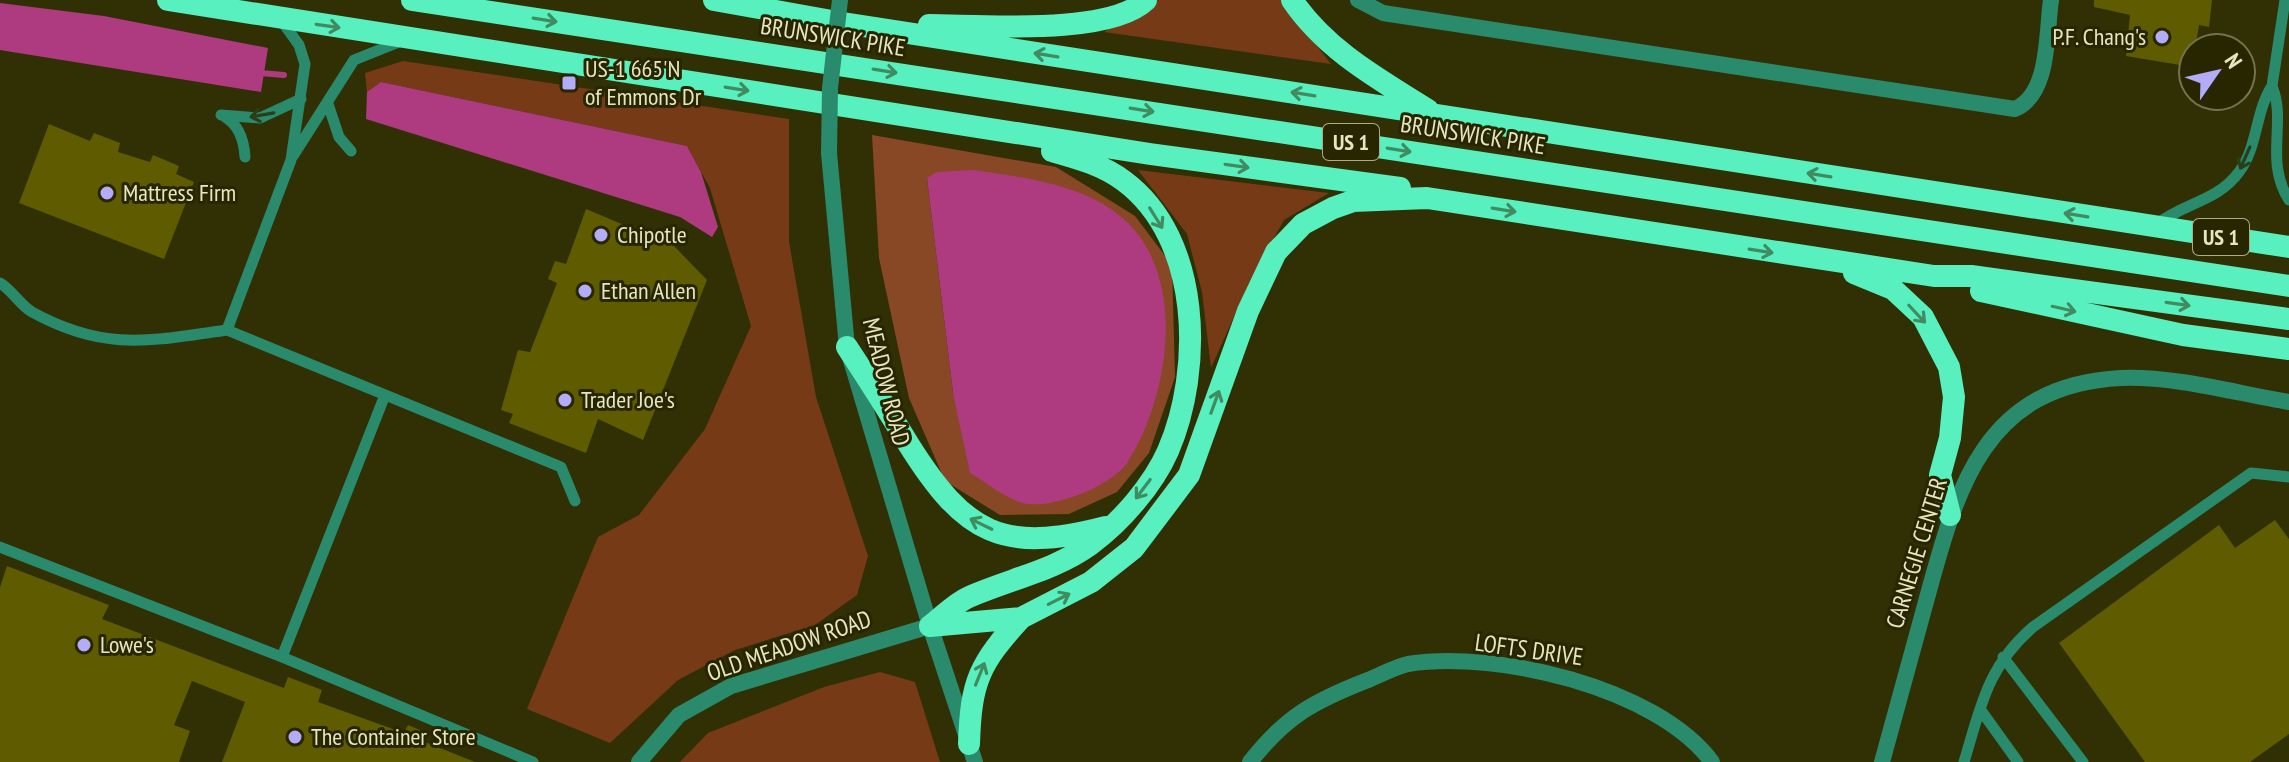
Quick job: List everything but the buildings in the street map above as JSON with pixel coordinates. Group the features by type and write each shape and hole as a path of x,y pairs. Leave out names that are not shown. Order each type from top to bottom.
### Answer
{"highway":[{"path":"168,0 966,125 1413,189 1427,198"},
{"name":"BRUNSWICK PIKE","path":"412,0 2289,286"},
{"name":"BRUNSWICK PIKE","path":"714,0 843,23 2289,247"},
{"path":"843,23 1040,25 1098,22 1140,6 1146,0"},
{"path":"1292,0 1321,37 1346,58 1436,115"},
{"path":"930,626 967,598 1047,569 1091,544 1111,525 1144,491 1168,452 1189,363 1191,317 1184,281 1170,242 1146,202 1125,181 1092,163 966,125"},
{"path":"972,753 971,697 989,653 1021,618 1091,582 1134,548 1189,475 1248,311 1276,252 1303,224 1353,201 1427,198 1827,261 1934,276 1971,276 2289,319"},
{"path":"1827,261 1893,289 1923,317 1937,339 1949,367 1954,397 1950,438 1940,475 1950,515"},
{"path":"1934,276 1966,287 2183,335 2289,349"},
{"path":"847,347 924,469 958,512 1004,534 1035,539 1059,538 1111,525"},
{"path":"930,626 1021,618"}],"street":[{"name":"MEADOW ROAD","path":"840,0 830,88 829,153 847,347 930,626 972,753"},
{"path":"1358,0 1383,13 2015,109 2028,103 2038,90 2051,0"},
{"name":"CARNEGIE CENTER","path":"1882,762 1950,515 1969,468 1985,445 2030,405 2058,391 2092,381 2123,378 2289,402"},
{"name":"OLD MEADOW ROAD","path":"639,762 679,715 731,686 930,626"},
{"name":"LOFTS DRIVE","path":"1250,762 1266,741 1314,700 1407,664 1488,663 1593,683 1652,712 1712,762"}],"lane":[{"path":"2153,227 2177,208 2211,197 2241,170 2264,98 2272,86 2285,0"},
{"path":"227,330 291,160 305,64 299,45 280,19"},
{"path":"291,160 354,60 375,49 411,38"},
{"path":"2272,86 2277,99 2274,149 2279,180 2289,200"},
{"path":"245,157 244,142 233,122 221,115 260,118 301,99"},
{"path":"328,104 339,137 351,151"},
{"path":"0,283 29,310 70,330 121,342 227,330 561,467 575,501"},
{"path":"282,657 385,395"},
{"path":"1964,762 1980,709 2003,657 2033,627 2251,473 2289,477"},
{"path":"0,547 282,657 507,757 533,762"},
{"path":"2003,657 2083,762"},
{"path":"1980,709 2018,762"}],"shaded area":[{"path":"1158,0 1282,0 1331,64 1104,32"},
{"path":"0,3 104,16 268,48 261,92 0,50"},
{"path":"403,61 789,119 789,242 816,397 868,556 857,595 815,625 735,650 678,680 610,743 527,709 598,537 639,515 705,429 751,326 710,188 687,146 381,82 367,92 365,73"},
{"path":"381,82 687,146 701,172 718,227 712,237 680,217 366,119 367,92"},
{"path":"872,135 1056,167 1135,216 1172,265 1175,377 1149,453 1117,492 1069,514 1000,515 945,481 909,398 879,258","holes":["927,178 1070,190 953,393"]},
{"path":"974,170 1055,185 1094,199 1128,223 1147,247 1159,276 1165,307 1165,340 1161,374 1142,436 1127,463 1109,480 1054,502 1022,503 970,473 953,393 927,178 937,172"},
{"path":"1138,170 1329,193 1284,220 1249,283 1211,368 1202,292 1187,234"},
{"path":"880,672 915,682 940,762 680,762 708,733 824,687"}],"waterway":[{"path":"260,73 284,75"}],"place":[{"name":"P.F. Chang's","path":"2162,37"},
{"name":"US-1 665'N of Emmons Dr","path":"569,83"},
{"name":"Mattress Firm","path":"107,193"},
{"name":"Chipotle","path":"601,235"},
{"name":"Ethan Allen","path":"585,291"},
{"name":"Trader Joe's","path":"565,400"},
{"name":"Lowe's","path":"84,645"},
{"name":"The Container Store","path":"295,737"}]}
